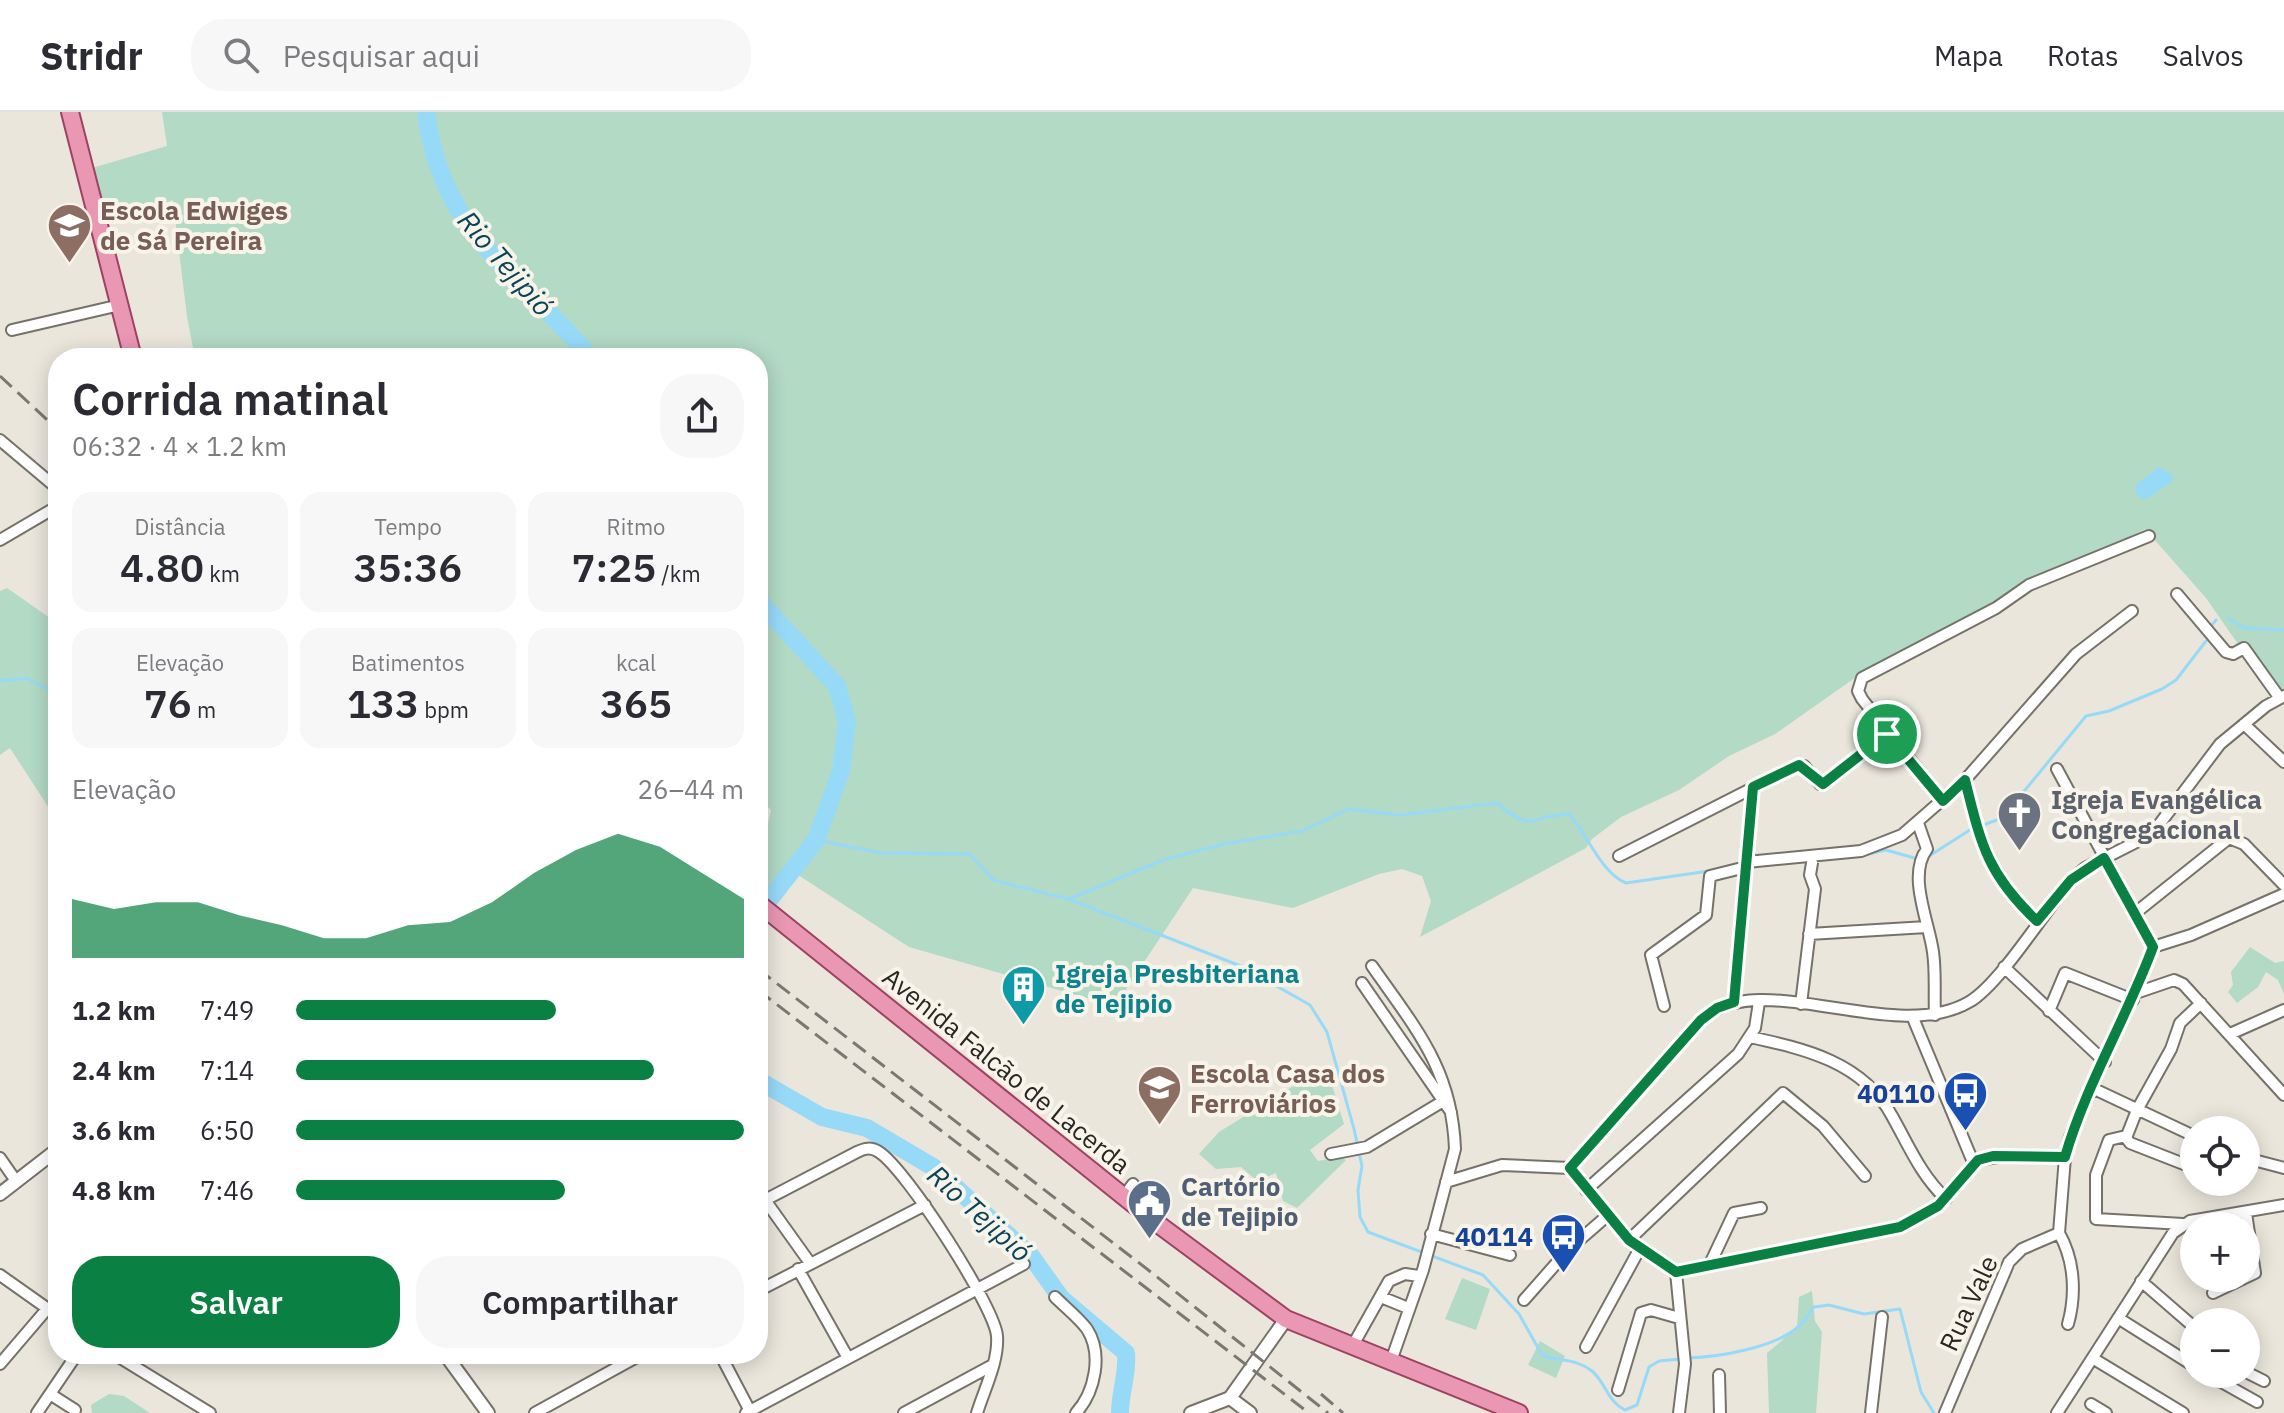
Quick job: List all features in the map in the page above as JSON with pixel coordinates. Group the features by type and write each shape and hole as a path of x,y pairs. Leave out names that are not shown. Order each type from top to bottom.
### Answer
{"main road":[{"path":"70,112 131,348"},
{"name":"Avenida Falcão de Lacerda","path":"768,911 1128,1190 1286,1319 1519,1413"}],"street":[{"path":"12,330 120,305"},
{"path":"0,440 48,481"},
{"path":"0,540 48,512"},
{"path":"1943,801 1887,734 1858,691 1862,678 1996,608 2029,585 2149,536"},
{"path":"1570,1168 1701,1020 1717,1008 1734,1002 1759,1002 1913,1018 1935,1015 1979,996 2071,880 2104,858 2152,834 2220,744 2282,697 2244,648 2233,654 2226,652 2177,594"},
{"path":"1664,1006 1651,955 1706,915 1710,876 1747,864 1861,851 1880,846 1918,823 1965,780 2076,654 2132,611"},
{"path":"2244,724 2284,762"},
{"path":"1619,856 1799,765 1823,784 1887,734"},
{"path":"2057,769 2153,947"},
{"path":"1965,780 1987,861 2002,885 2037,921"},
{"path":"1734,1002 1753,787"},
{"path":"1918,823 1927,849 1920,862 1933,952 1935,1015"},
{"path":"2134,914 2226,840 2234,837 2284,885"},
{"path":"1801,1004 1815,889 1810,875 1812,863"},
{"path":"2153,947 2210,927 2284,894"},
{"path":"1809,934 1927,927"},
{"path":"2068,1324 2075,1300 2067,1247 2058,1235 2065,1157 2153,947"},
{"path":"1372,966 1420,1035 1452,1113 1455,1149 1429,1249 1391,1361"},
{"path":"2004,967 2105,1062"},
{"path":"2049,1011 2065,973 2135,996 2176,980 2201,1003 2284,1095"},
{"path":"1362,983 1446,1099"},
{"path":"1586,1190 1738,1054 1755,1028 1759,1002"},
{"path":"2126,1138 2137,1110 2162,1067 2180,1023 2201,1003"},
{"path":"2230,1034 2284,1010"},
{"path":"1913,1018 1973,1162"},
{"path":"1750,1037 1820,1055 1868,1084 1886,1105 1918,1169 1946,1199"},
{"path":"2092,1088 2180,1130"},
{"path":"1629,1240 1779,1095 1786,1093 1823,1126 1865,1176"},
{"path":"1331,1154 1361,1148 1446,1099"},
{"path":"2180,1162 2126,1138 2109,1140 2096,1175 2096,1219 2180,1224"},
{"path":"768,1199 857,1152 871,1148 905,1176 925,1205 996,1331 991,1366 977,1413"},
{"path":"1570,1168 1607,1216 1639,1250 1676,1272 1900,1227 1924,1216 1946,1199 1973,1162 1993,1156 2065,1157"},
{"path":"0,1194 48,1157"},
{"path":"0,1158 16,1181"},
{"path":"2260,1162 2284,1168"},
{"path":"1446,1182 1502,1165 1570,1168"},
{"path":"768,1286 925,1205"},
{"path":"2251,1212 2284,1205"},
{"path":"1709,1266 1734,1213 1761,1208"},
{"path":"768,1210 810,1263"},
{"path":"1524,1300 1569,1249 1607,1216"},
{"path":"2057,1413 2141,1281 2180,1228"},
{"path":"1431,1234 1510,1255"},
{"name":"Rua Vale","path":"1945,1413 2009,1262 2022,1249 2058,1235"},
{"path":"1586,1347 1639,1250"},
{"path":"725,1364 748,1412 1024,1264"},
{"path":"798,1269 848,1358"},
{"path":"1676,1272 1684,1359 1679,1413"},
{"path":"1353,1345 1396,1275 1421,1273"},
{"path":"0,1275 47,1309 0,1364"},
{"path":"2141,1281 2180,1315"},
{"path":"1055,1297 1087,1329 1097,1358 1089,1392 1076,1413"},
{"path":"1381,1297 1408,1308"},
{"path":"1618,1390 1641,1313 1651,1310 1679,1318"},
{"path":"1871,1413 1882,1317"},
{"path":"2118,1318 2180,1357"},
{"path":"1191,1413 1230,1398 1286,1319"},
{"path":"2094,1359 2183,1413"},
{"path":"37,1413 70,1364"},
{"path":"130,1364 210,1413"},
{"path":"452,1364 488,1413"},
{"path":"535,1413 624,1364"},
{"path":"904,1413 991,1366"},
{"path":"1719,1375 1720,1413"},
{"path":"2260,1379 2264,1381"},
{"path":"2232,1388 2257,1402"},
{"path":"50,1394 75,1410"},
{"path":"1230,1398 1250,1413"},
{"path":"2091,1404 2106,1413"}],"green space":[{"path":"162,112 2284,112 2284,694 2274,696 2206,598 2145,529 1859,675 1775,734 1729,756 1679,790 1621,817 1592,839 1586,848 1420,937 1431,901 1422,876 1402,869 1379,874 1293,908 1193,888 1115,1006 909,947 795,873 768,889 768,824 771,810 768,807 768,348 193,348 173,200 109,223 92,168 167,146"},
{"path":"7,588 48,617 48,807 10,748 0,755 0,591"},
{"path":"2250,947 2275,963 2284,961 2284,994 2278,980 2266,972 2258,987 2237,1003 2228,992 2233,985 2231,972"},
{"path":"1326,1066 1344,1124 1310,1150 1318,1161 1340,1157 1346,1160 1297,1208 1283,1201 1276,1173 1257,1181 1241,1167 1216,1169 1199,1154 1219,1132"},
{"path":"1462,1278 1490,1289 1476,1330 1445,1319"},
{"path":"1812,1291 1815,1321 1822,1332 1816,1413 1769,1413 1767,1353 1797,1328 1799,1297"},
{"path":"1540,1341 1565,1356 1556,1378 1528,1365"},
{"path":"109,1394 124,1396 150,1413 92,1413 91,1405"}],"water":[{"path":"2159,467 2172,475 2173,480 2147,499 2140,499 2135,491 2137,484"}],"waterway":[{"name":"Rio Tejipió","path":"426,112 434,154 448,190 466,221 487,249 582,348"},
{"name":"Rio Tejipió","path":"768,611 837,686 847,721 841,771 816,840 768,901"},
{"path":"2228,618 2244,628 2284,630"},
{"path":"2211,626 2216,620"},
{"path":"1981,826 2002,818 2086,716 2109,711 2162,689 2176,680 2206,641"},
{"path":"0,681 26,678 48,690"},
{"path":"1069,899 1163,860 1224,844 1302,831 1349,809 1400,815 1497,803 1526,821 1569,814 1609,871 1626,883 1716,870"},
{"path":"1929,856 1973,828"},
{"path":"816,840 881,853 970,854 993,880 1068,899 1243,967 1310,1005 1327,1032 1354,1129 1362,1166 1358,1190 1360,1217 1368,1232 1483,1275 1519,1314 1542,1355 1586,1367 1597,1376 1614,1402 1625,1410 1637,1405 1649,1367 1659,1361 1680,1359"},
{"path":"1863,855 1886,850 1918,859"},
{"name":"Rio Tejipió","path":"768,1086 822,1117 867,1128 933,1167 1031,1256 1061,1298 1126,1353 1120,1413"},
{"path":"1688,1358 1730,1353 1775,1341 1798,1327 1814,1307 1829,1305 1864,1314 1900,1309 1921,1392 1934,1413"}],"railway":[{"path":"0,376 48,421"},
{"path":"768,977 1328,1413"},
{"path":"768,998 1309,1413"},
{"path":"1321,1394 1343,1413"}],"place":[{"name":"Escola Edwiges de Sá Pereira","path":"69,264"},
{"name":"Igreja Evangélica Congregacional","path":"2020,853"},
{"name":"Igreja Presbiteriana de Tejipio","path":"1024,1027"},
{"name":"Escola Casa dos Ferroviários","path":"1159,1127"},
{"name":"40110","path":"1966,1132"},
{"name":"Cartório de Tejipio","path":"1150,1240"},
{"name":"40114","path":"1564,1275"}],"route":[{"path":"1887,734 1943,801 1965,780 1987,861 2002,885 2037,921 2071,880 2104,858 2153,947 2136,993 2080,1112 2065,1157 1993,1156 1978,1160 1973,1162 1953,1191 1938,1206 1900,1227 1676,1272 1639,1250 1570,1168 1701,1020 1727,1002 1734,1002 1753,787 1799,765 1823,784 1887,734"}]}
